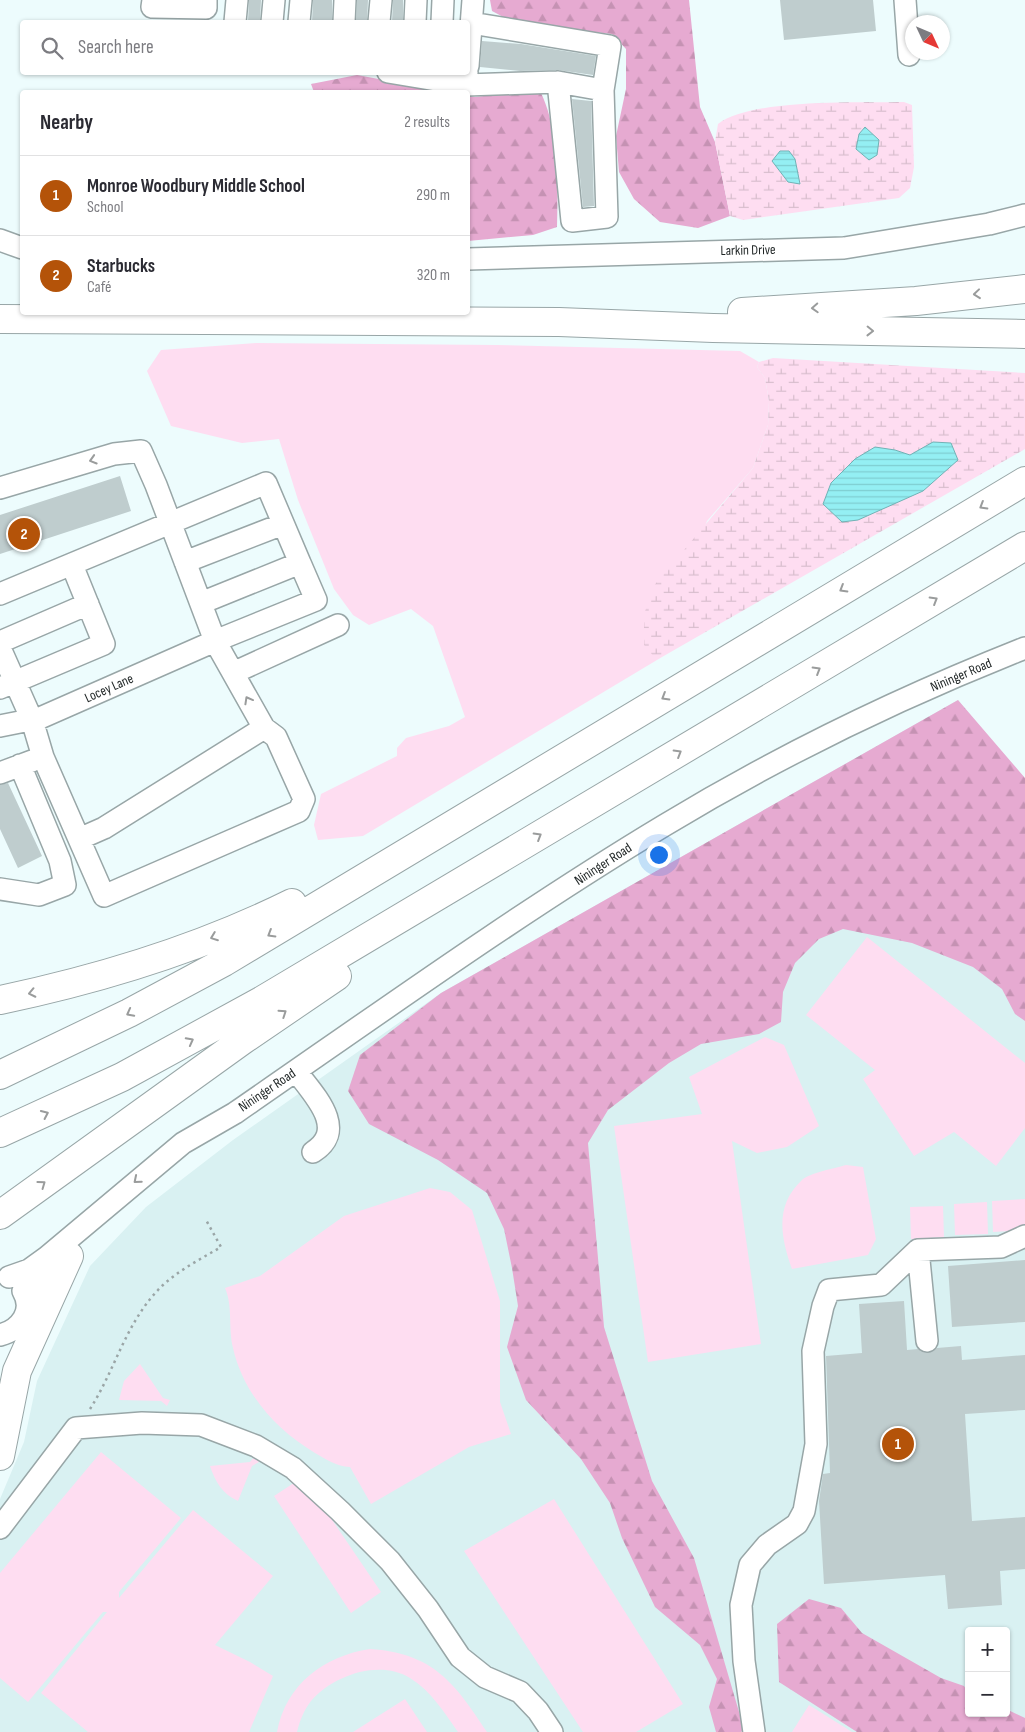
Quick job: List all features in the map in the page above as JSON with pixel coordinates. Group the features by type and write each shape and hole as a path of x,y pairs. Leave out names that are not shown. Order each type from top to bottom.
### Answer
{"main road":[{"path":"558,322 863,305 1025,288"},
{"path":"0,318 558,322 713,328 1025,334"},
{"path":"0,1075 129,1013 224,962 1025,482"},
{"path":"0,1133 122,1077 214,1028 1025,546"},
{"path":"0,1000 86,980 243,926 314,892 393,846 523,782"},
{"path":"0,1214 243,1040 418,922 496,861"},
{"path":"10,1398 20,1362 70,1256"},
{"path":"0,1456 8,1422 10,1398 8,1332"}],"street":[{"path":"153,0 152,7 206,8 206,0"},
{"path":"235,20 237,0"},
{"path":"272,20 274,0"},
{"path":"299,20 301,0"},
{"path":"344,20 345,0"},
{"path":"378,20 381,0"},
{"path":"415,20 416,0"},
{"path":"442,20 443,0"},
{"path":"470,36 473,0"},
{"path":"905,0 906,15"},
{"path":"471,23 610,46 603,90 607,217 572,221 558,82"},
{"path":"470,74 558,82 603,90"},
{"path":"424,75 452,75"},
{"name":"Larkin Drive","path":"470,259 844,248 988,224 1025,215"},
{"path":"0,240 20,247"},
{"path":"0,488 114,454 141,451 215,641 264,728 276,738 304,799 299,811 104,896 43,757 32,720 7,684 0,648"},
{"path":"0,594 266,483 300,563 201,603"},
{"path":"185,562 283,524"},
{"name":"Locey Lane","path":"0,726 32,720 215,641 316,600 300,563"},
{"path":"7,684 104,644 72,565"},
{"path":"0,642 88,604"},
{"path":"233,673 338,625"},
{"name":"Nininger Road","path":"4,1276 41,1262 183,1143 235,1113 573,883 691,809 753,774 838,731 925,690 1025,648"},
{"path":"79,839 104,828 264,728"},
{"path":"43,757 9,769 47,856 60,861 65,885"},
{"path":"0,890 39,894 95,874"},
{"path":"296,1071 325,1111 329,1122 327,1139 314,1152"},
{"name":"Nininger Road","path":"8,1332 23,1320 28,1302 40,1283 191,1154 235,1113"},
{"path":"754,1732 744,1661 741,1605 750,1565 767,1545 797,1524 804,1511 816,1444 813,1351 823,1306 829,1290 881,1284 918,1250 1000,1247 1025,1236"},
{"path":"918,1250 927,1341"},
{"path":"4,1276 22,1290 28,1302"},
{"path":"0,1528 76,1428 142,1422 201,1425 256,1446 293,1468 390,1561 428,1609 460,1657 485,1677 520,1692 538,1711 552,1732"}],"path":[{"path":"76,1428 92,1406 141,1312 168,1281 220,1246 206,1220"}],"shaded area":[{"path":"958,700 1025,781 1025,1732 0,1732 0,1499 24,1442 37,1381 90,1266 146,1207 233,1140 441,993"}],"green space":[{"path":"490,0 689,0 700,107 715,142 730,216 698,228 660,222 634,199 619,172 616,136 626,89 626,49 612,34 509,20 492,11"},
{"path":"357,75 438,90 313,90 311,84"},
{"path":"516,92 541,93 547,108 554,141 557,227 533,235 470,241 470,96"},
{"path":"904,102 912,105 914,167 910,188 899,198 743,220 730,216 715,142 718,124 734,116 780,106"},
{"path":"256,343 497,345 740,351 759,362 757,367 765,378 769,401 768,425 753,468 707,521 654,656 662,657 363,836 318,840 314,825 321,794 397,756 397,748 406,738 449,726 465,717 433,626 411,609 369,625 353,615 334,589 298,500 279,439 242,443 171,426 147,371 161,350"},
{"path":"773,358 1025,373 1025,449 662,657 654,657 644,645 644,615 652,588 753,468 768,425 769,401 765,378 757,367 759,362"},
{"path":"958,700 1025,778 1025,1021 1015,1014 1002,989 973,967 912,943 843,929 819,939 795,963 783,992 781,1022 759,1034 701,1044 669,1063 608,1110 588,1143 604,1327 652,1481 694,1558 744,1729 741,1732 716,1732 709,1707 717,1679 700,1645 655,1607 622,1538 610,1503 581,1459 526,1400 507,1347 518,1306 512,1268 504,1229 487,1193 438,1160 369,1124 348,1091 360,1055 441,993"},
{"path":"867,937 1025,1063 1025,1128 996,1166 954,1132 914,1156 863,1079 875,1070 806,1015"},
{"path":"765,1037 784,1045 819,1126 787,1147 757,1153 732,1141 761,1344 648,1362 614,1126 702,1114 689,1077"},
{"path":"846,1165 863,1167 876,1239 868,1255 792,1269 785,1246 782,1223 787,1201 793,1190 805,1177"},
{"path":"430,1188 450,1192 472,1210 500,1301 500,1402 511,1434 469,1447 371,1504 350,1467 332,1462 301,1444 275,1422 253,1395 238,1364 233,1348 229,1302 225,1288 260,1276 344,1216"},
{"path":"1025,1199 1025,1230 993,1232 992,1201"},
{"path":"987,1202 988,1234 955,1235 954,1204"},
{"path":"943,1206 944,1237 911,1239 910,1207"},
{"path":"140,1364 163,1398 170,1400 167,1406 161,1401 119,1400 124,1381"},
{"path":"101,1452 181,1518 119,1592 119,1598 193,1510 273,1576 215,1645 250,1662 273,1676 249,1732 88,1732 41,1693 107,1612 103,1612 28,1702 0,1678 0,1573"},
{"path":"255,1456 259,1462 252,1466 238,1501 228,1495 220,1486 210,1466 250,1462"},
{"path":"303,1477 381,1592 351,1613 274,1496"},
{"path":"554,1499 683,1704 636,1732 583,1732 464,1551"},
{"path":"809,1599 841,1608 862,1633 941,1678 964,1686 965,1717 1010,1717 1010,1711 1025,1718 1025,1732 857,1732 779,1682 777,1624"},
{"path":"370,1649 392,1652 426,1664 453,1685 487,1732 458,1732 437,1702 418,1683 398,1672 371,1670 344,1677 320,1692 311,1701 302,1715 297,1732 277,1732 289,1700 298,1686 310,1675 337,1658"},
{"path":"405,1699 427,1732 353,1732"},
{"path":"809,1705 852,1732 792,1732"}],"water":[{"path":"865,127 879,140 877,155 869,160 856,149 859,134"},
{"path":"780,151 789,151 795,159 800,184 788,182 772,161"},
{"path":"933,442 951,443 958,460 923,491 858,520 842,522 823,504 831,483 855,459 875,447 895,450 910,455"}],"building":[{"path":"249,0 261,0 260,20 248,20"},
{"path":"313,0 332,0 332,20 312,20"},
{"path":"357,0 368,0 367,20 356,20"},
{"path":"393,0 403,0 403,20 392,20"},
{"path":"780,0 873,0 876,31 784,40"},
{"path":"482,41 521,44 596,56 593,75 558,70 520,71 480,67"},
{"path":"572,99 591,101 594,206 583,207"},
{"path":"120,476 131,511 0,554 0,515"},
{"path":"8,783 42,856 18,868 0,829 0,785"},
{"path":"1025,1260 1025,1322 952,1327 948,1266"},
{"path":"904,1301 907,1350 918,1349 928,1353 937,1348 961,1346 962,1360 1025,1355 1025,1410 965,1414 972,1521 1025,1517 1025,1569 1000,1571 1002,1605 948,1609 945,1575 824,1584 819,1501 823,1474 830,1473 826,1356 862,1353 859,1304"}],"place":[{"name":"Starbucks","path":"24,534"},
{"name":"Monroe Woodbury Middle School","path":"898,1444"}]}
